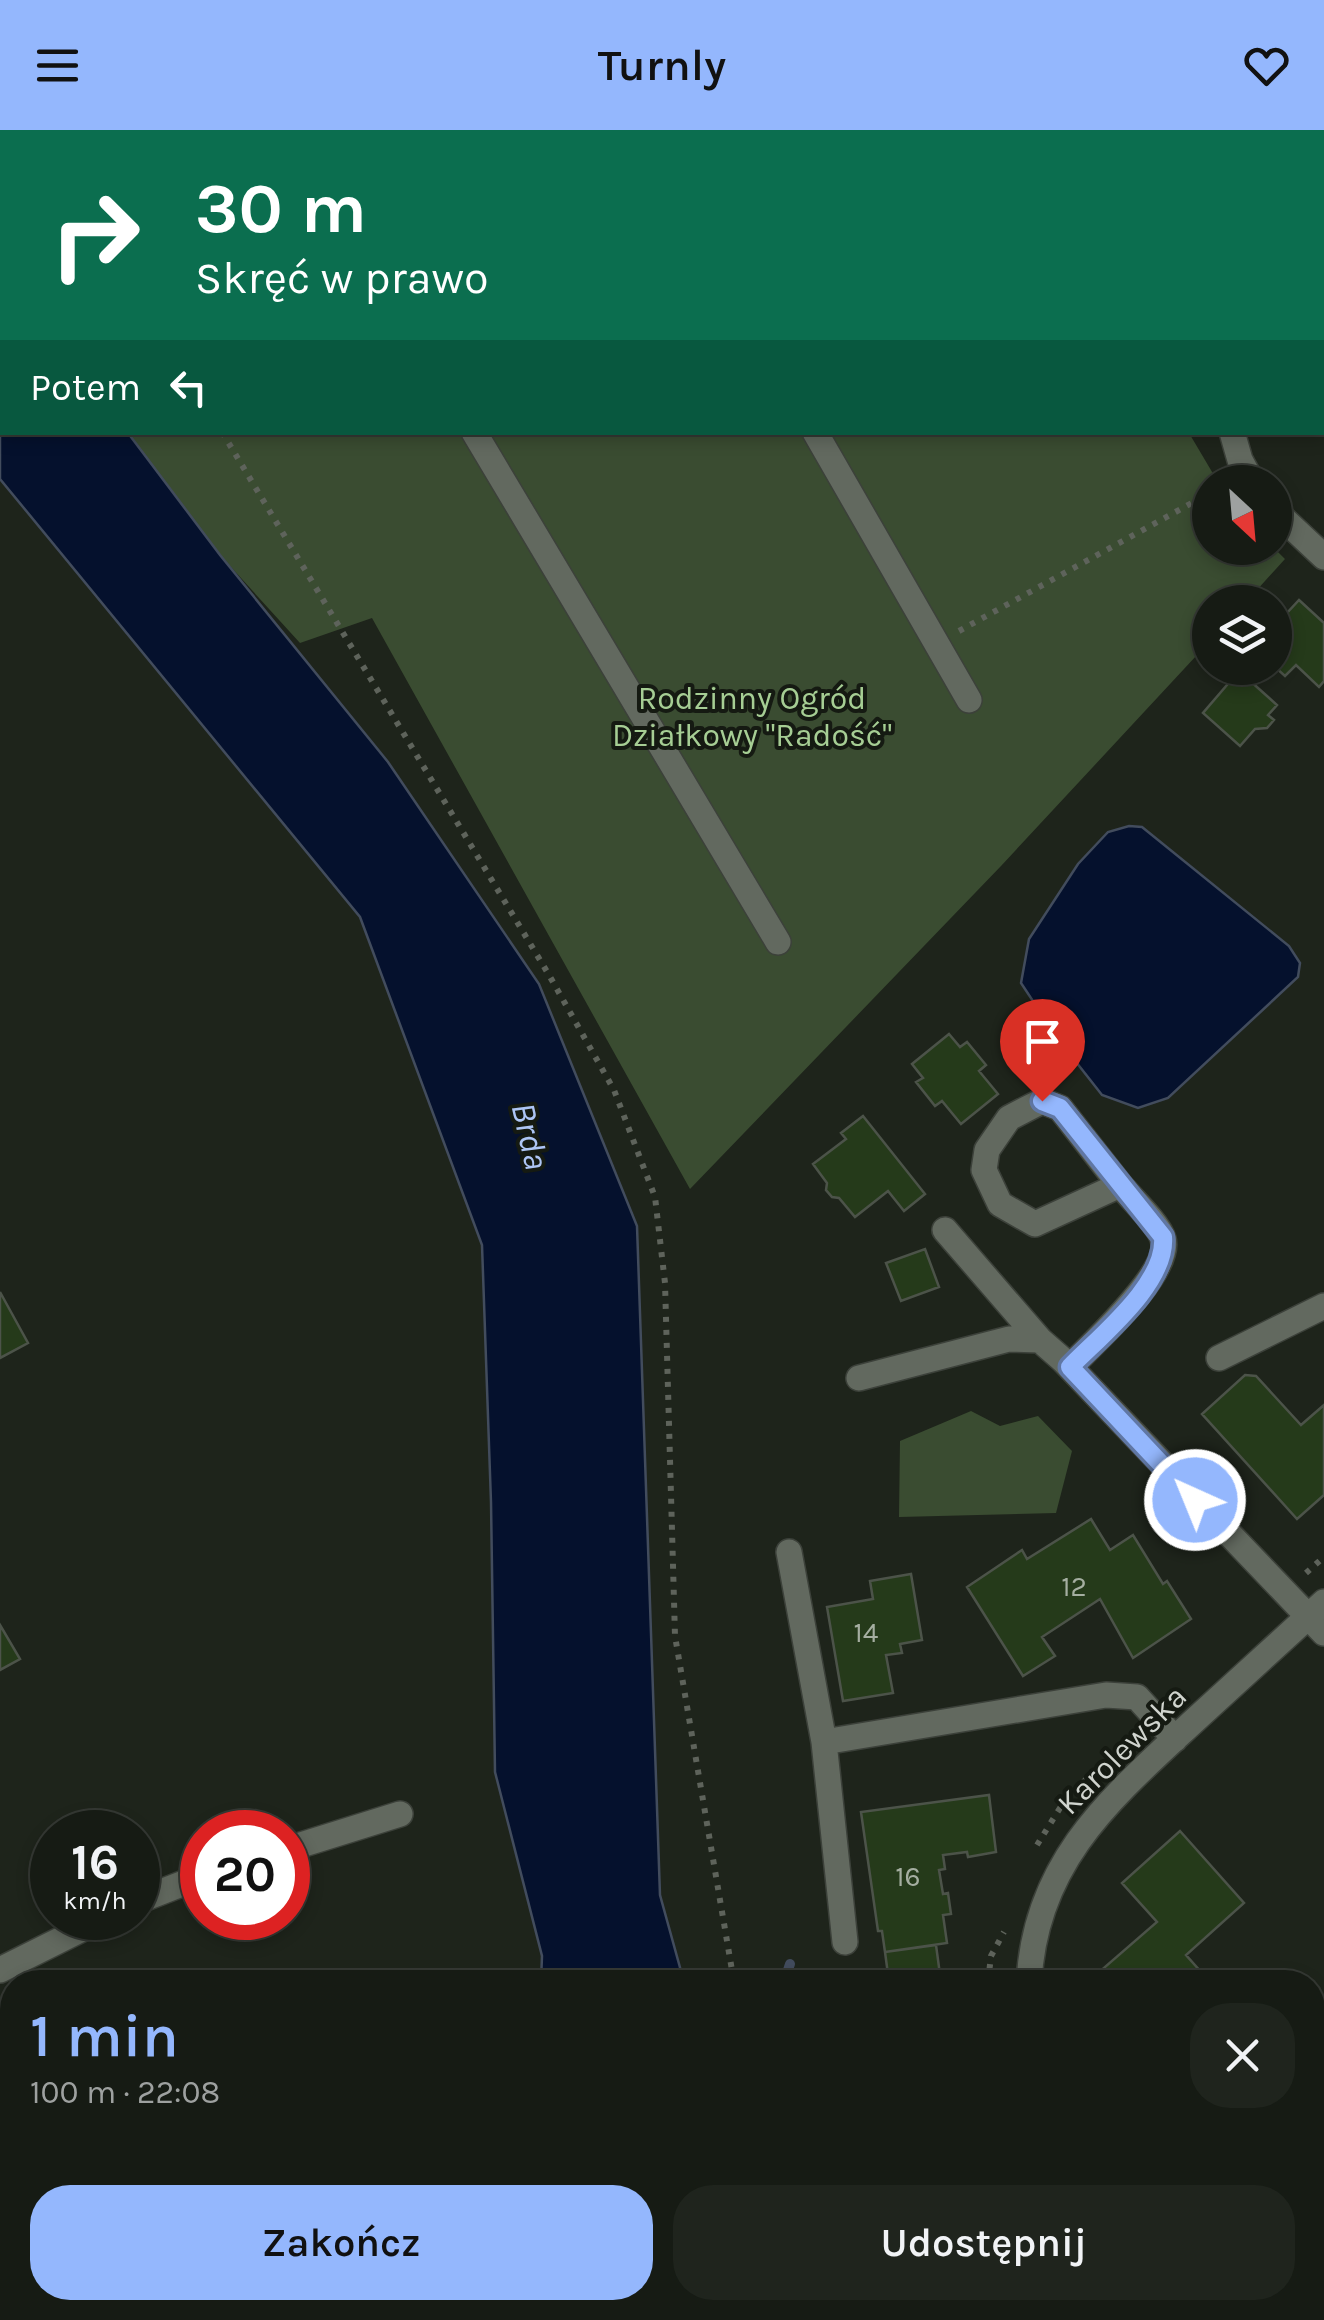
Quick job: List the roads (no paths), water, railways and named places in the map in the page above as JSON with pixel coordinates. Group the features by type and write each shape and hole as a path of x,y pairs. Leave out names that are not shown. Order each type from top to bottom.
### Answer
{"street":[{"path":"476,435 778,942"},
{"path":"817,435 968,700"},
{"path":"1233,435 1243,465"},
{"path":"1292,527 1324,558"},
{"path":"1070,1367 1140,1295 1164,1252 1163,1237 1060,1108 1042,1101 1009,1118 988,1150 984,1170 1000,1204 1035,1224 1120,1185"},
{"path":"945,1230 1040,1340 1318,1617"},
{"path":"1219,1358 1324,1306"},
{"path":"859,1378 1009,1338 1040,1340"},
{"path":"789,1552 824,1742 845,1942"},
{"name":"Karolewska","path":"1031,1970 1034,1935 1063,1861 1094,1817 1175,1739 1318,1617"},
{"path":"824,1742 1106,1695 1137,1697 1175,1739"},
{"path":"310,1842 400,1814"},
{"path":"0,1970 60,1940"}],"water":[{"name":"Brda","path":"0,435 130,435 220,555 388,762 539,984 637,1226 660,1895 681,1970 541,1970 542,1956 495,1772 482,1245 360,917 0,479"},
{"path":"1142,827 1289,946 1300,963 1298,977 1168,1098 1138,1108 1102,1095 1021,983 1029,939 1078,864 1108,832"}],"waterway":[{"path":"788,1970 790,1964"}],"park label":[{"name":"Rodzinny Ogród Działkowy \"Radość\"","path":"752,716"}]}
